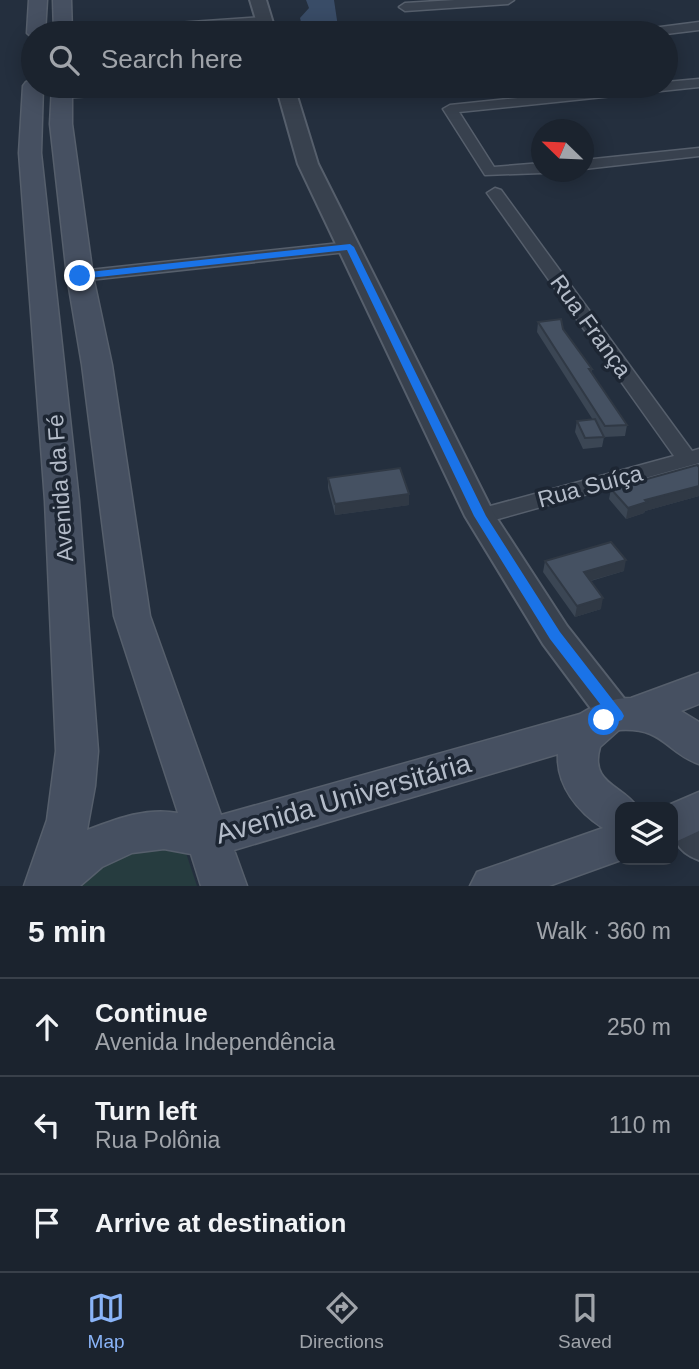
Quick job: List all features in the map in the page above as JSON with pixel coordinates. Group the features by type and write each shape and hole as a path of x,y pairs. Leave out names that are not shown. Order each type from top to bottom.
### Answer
{"main road":[{"path":"37,21 38,0"},
{"path":"62,0 62,21"},
{"name":"Avenida da Fé","path":"49,98 30,153 62,501 77,751 76,788 49,886"},
{"path":"54,98 61,124 80,276 97,365 132,616 224,886"},
{"name":"Avenida Universitária","path":"49,886 61,872 93,848 131,834 165,830 206,839 614,719 699,688"},
{"path":"615,812 592,795 581,779 577,762 578,749 614,719 653,717 674,725 699,747"},
{"path":"493,886 615,843"}],"street":[{"path":"258,0 264,21"},
{"path":"405,7 508,0"},
{"path":"678,29 699,26"},
{"path":"678,86 699,83"},
{"path":"289,98 308,164 480,516 555,635 614,719"},
{"path":"531,169 490,172 450,109 576,98"},
{"path":"594,164 699,152"},
{"name":"Rua França","path":"495,192 693,458"},
{"path":"80,276 350,247"},
{"name":"Rua Suíça","path":"480,516 693,458"}],"green space":[{"path":"130,848 185,850 197,886 75,886 83,875"}],"water":[{"path":"306,0 334,0 337,21 301,21 300,18 309,8"}],"building":[{"path":"561,319 563,329 627,425 605,426 538,322"},
{"path":"595,419 604,437 585,438 577,421"},
{"path":"697,465 699,486 645,500 647,502 628,508 611,489"},
{"path":"400,468 409,494 335,504 328,478"},
{"path":"611,542 626,560 584,572 603,598 577,606 545,561"}],"route":[{"path":"80,276 350,247 480,516 555,635 617,716 604,720"}]}
